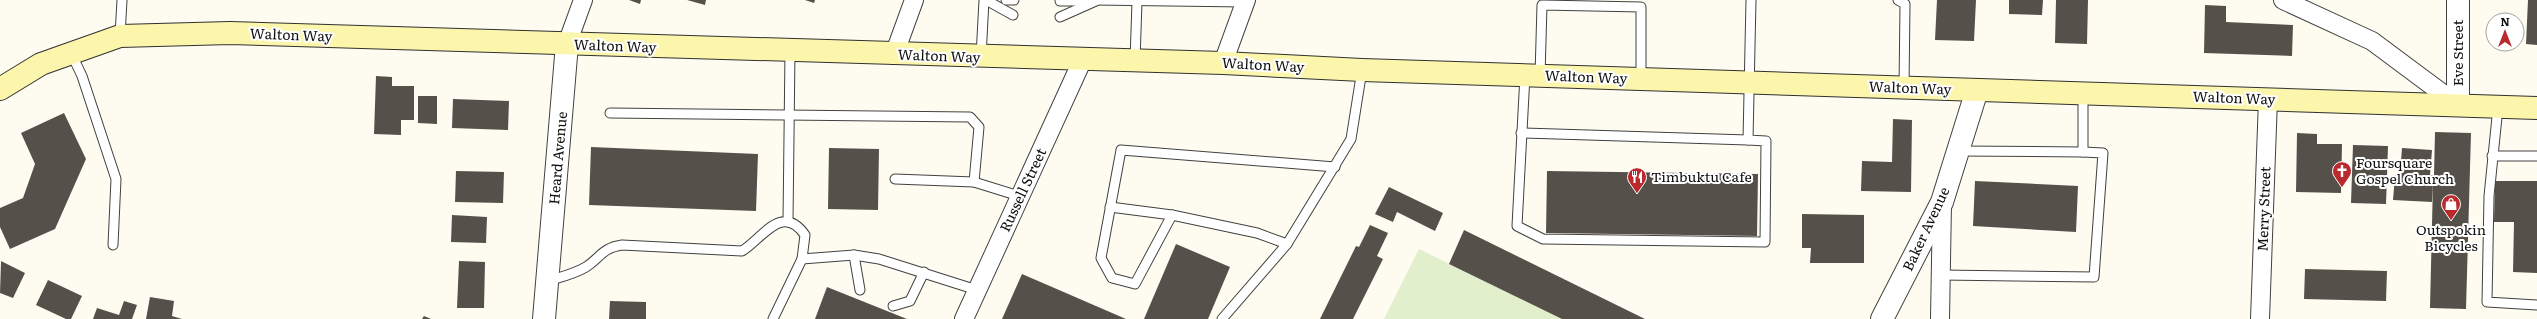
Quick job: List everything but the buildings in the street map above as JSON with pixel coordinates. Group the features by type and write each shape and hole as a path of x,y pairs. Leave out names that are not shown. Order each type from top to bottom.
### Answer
{"main road":[{"name":"Walton Way","path":"0,89 41,64 120,36 230,33 1082,61 1223,63 1362,70 2537,108"}],"street":[{"name":"Heard Avenue","path":"544,319 567,44 583,0"},
{"path":"894,55 914,0"},
{"path":"2283,0 2372,42 2458,105"},
{"name":"Eve Street","path":"2458,0 2458,105"},
{"path":"1223,63 1246,1"},
{"name":"Russell Street","path":"964,319 1082,61"},
{"name":"Baker Avenue","path":"1882,319 1942,202 1978,90"},
{"name":"Merry Street","path":"2260,319 2268,100"},
{"path":"1940,319 1942,202"}],"lane":[{"path":"120,36 122,0"},
{"path":"981,57 985,0 1013,15"},
{"path":"1006,0 1014,0"},
{"path":"1748,140 1751,0"},
{"path":"1898,0 1905,4 1904,88"},
{"path":"1060,1 1246,1"},
{"path":"1060,17 1095,1"},
{"path":"1135,62 1137,2"},
{"path":"1521,133 1766,140 1765,242 1543,239 1517,226 1521,133 1532,75 1542,5 1642,4 1641,79"},
{"path":"788,221 790,51"},
{"path":"71,53 82,76 116,179 113,245"},
{"path":"1222,319 1287,244 1351,139 1362,70"},
{"path":"2083,93 2083,152"},
{"path":"2498,107 2492,156 2487,302 2537,305"},
{"path":"610,113 789,117 970,117 979,127 974,182"},
{"path":"1172,215 1135,284 1112,278 1101,258 1121,150 1335,167"},
{"path":"1941,275 2094,277 2103,153 1958,151"},
{"path":"2492,156 2537,156"},
{"path":"895,179 974,182 1019,196"},
{"path":"1110,207 1172,215 1257,233 1287,244"},
{"path":"547,282 575,273 587,266 609,247 622,245 742,252 763,232 778,223 788,221 799,226 806,235 802,259 773,319"},
{"path":"802,259 854,255 879,259 977,290"},
{"path":"854,255 860,290"},
{"path":"893,306 910,301 924,272"}],"green space":[{"path":"1419,249 1562,319 1384,319"}],"place":[{"name":"Foursquare Gospel Church","path":"2342,188"},
{"name":"Timbuktu Cafe","path":"1637,194"},
{"name":"Outspokin Bicycles","path":"2451,221"}]}
